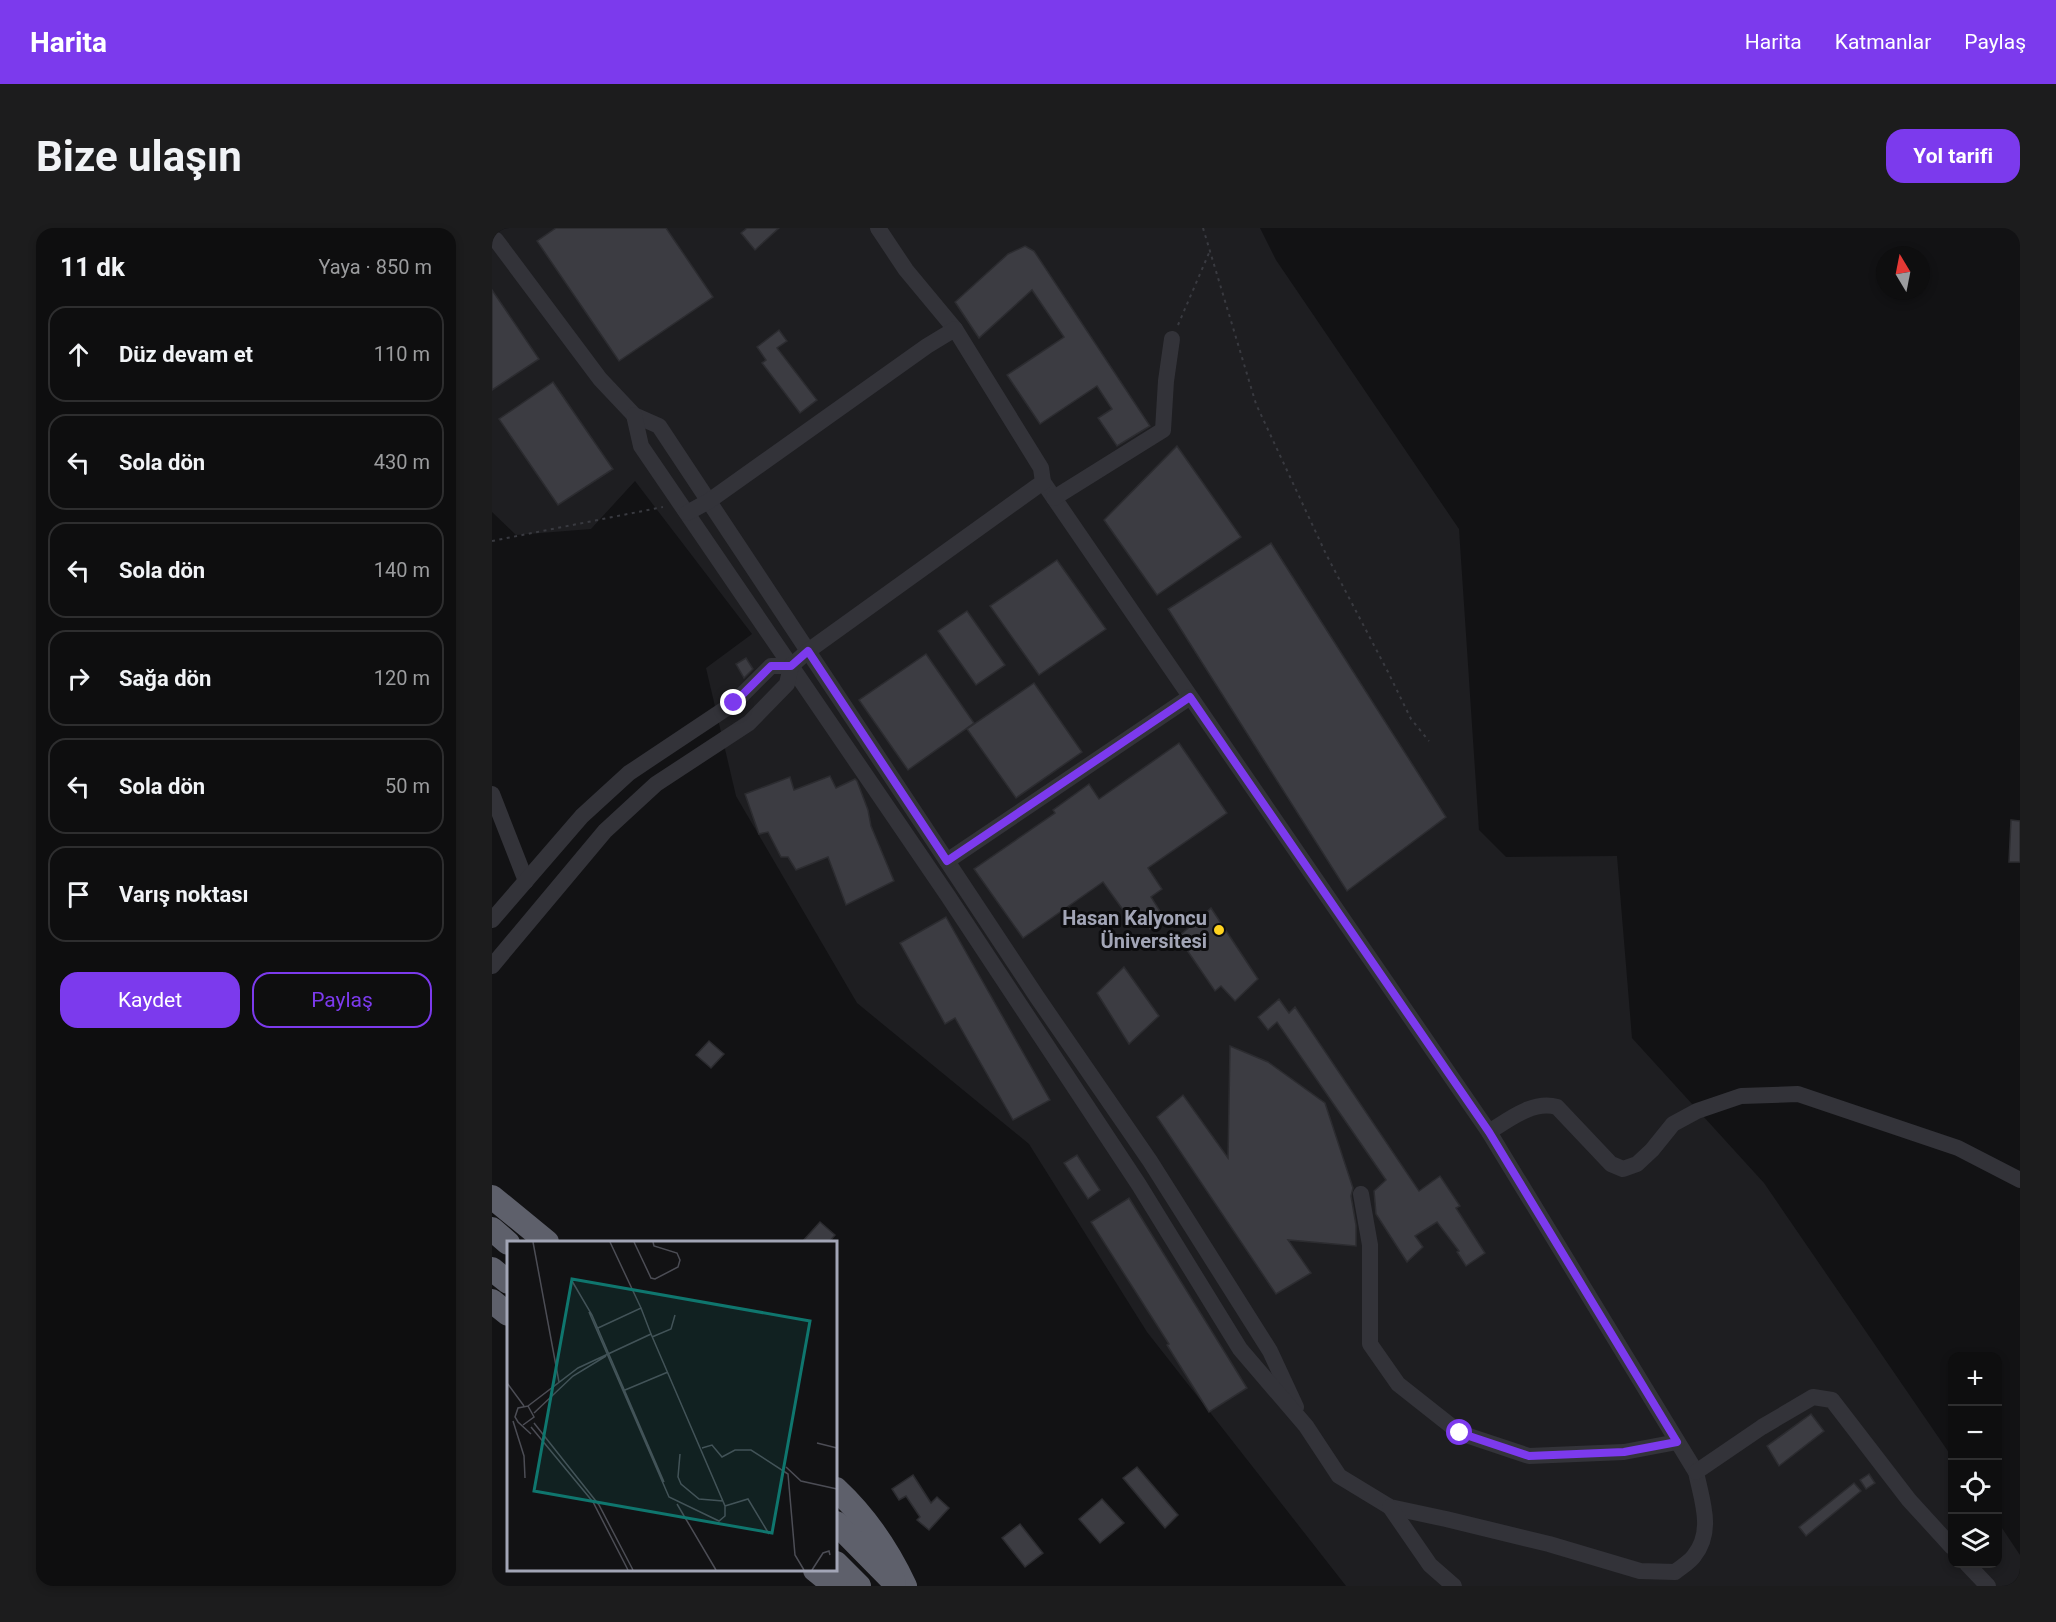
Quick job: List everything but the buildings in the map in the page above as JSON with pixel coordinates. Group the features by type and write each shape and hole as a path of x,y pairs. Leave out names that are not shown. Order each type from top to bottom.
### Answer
{"highway":[{"path":"492,1197 546,1241"},
{"path":"492,1229 507,1242"},
{"path":"492,1269 507,1281"},
{"path":"492,1301 507,1313"},
{"path":"837,1490 848,1500 877,1537 905,1586"},
{"path":"837,1525 898,1586"},
{"path":"837,1564 859,1586"},
{"path":"817,1571 835,1586"}],"street":[{"path":"634,415 641,446 948,896 1139,1185 1240,1349 1306,1426 1339,1476 1390,1508 1550,1544 1640,1571 1675,1572 1694,1557 1706,1534 1706,1517 1696,1472 1489,1132 1043,482 1041,468 955,329 906,270 878,228"},
{"path":"496,240 600,379 634,415 659,426 1036,997 1150,1161 1270,1351 1306,1426"},
{"path":"684,508 709,501 927,346 955,329"},
{"path":"1054,498 1163,430 1166,381 1172,339"},
{"path":"492,966 605,831 656,784 749,723 787,684 791,666 808,651 1043,482"},
{"path":"492,920 582,816 629,773 734,703 771,666 791,666"},
{"path":"947,861 1190,697"},
{"path":"492,794 526,881"},
{"path":"1489,1132 1528,1110 1546,1104 1557,1107 1611,1164 1623,1169 1637,1164 1673,1124 1697,1111 1741,1096 1798,1094 1958,1148 2020,1180"},
{"path":"1361,1194 1370,1245 1370,1344 1398,1384 1460,1433 1529,1456 1624,1452 1677,1442"},
{"path":"1696,1472 1762,1427 1813,1397 1832,1400 1910,1500 1948,1542"},
{"path":"1390,1508 1430,1564 1454,1586"},
{"path":"1972,1568 1988,1586"}],"path":[{"path":"1203,228 1256,404 1326,554 1411,719 1429,741"},
{"path":"1172,339 1209,252"},
{"path":"492,541 684,508"}],"shaded area":[{"name":"Hasan Kalyoncu Üniversitesi","path":"492,228 1260,228 1276,260 1459,529 1479,830 1506,857 1617,856 1632,1038 1764,1183 1948,1451 1948,1568 2002,1568 2002,1528 2020,1555 2020,1586 1346,1586 1147,1332 1029,1144 857,1003 736,796 706,668 752,634 635,481 591,529 516,535 492,512"}],"place":[{"name":"Hasan Kalyoncu Üniversitesi","path":"1219,930"}],"route":[{"path":"734,703 771,666 791,666 808,651 947,861 1190,697 1489,1132 1499,1152 1677,1442 1624,1452 1529,1456 1460,1433"}]}
